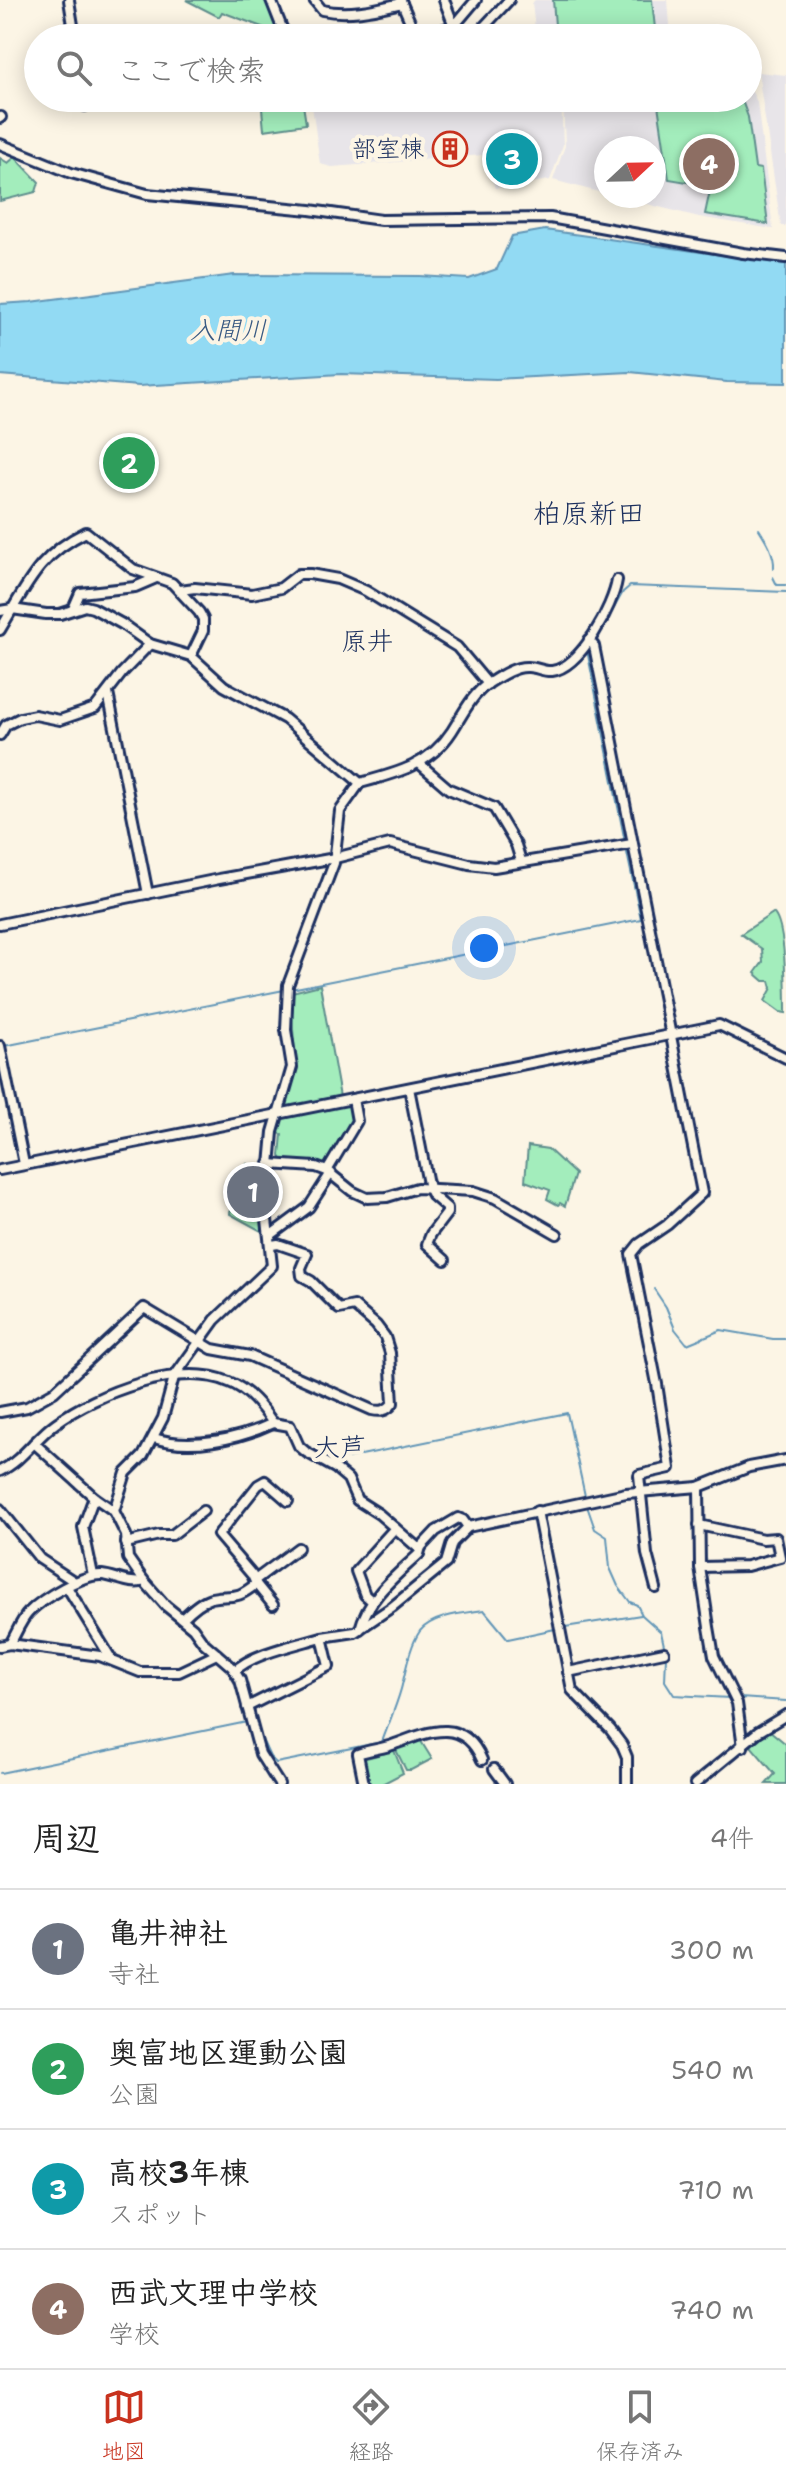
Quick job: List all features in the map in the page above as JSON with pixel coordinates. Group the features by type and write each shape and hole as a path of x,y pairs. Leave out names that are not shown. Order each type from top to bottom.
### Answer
{"street":[{"path":"69,0 73,24"},
{"path":"271,0 280,24"},
{"path":"314,0 322,10 336,13 363,11 401,2 411,24"},
{"path":"358,0 363,11"},
{"path":"444,0 453,24"},
{"path":"456,24 476,0"},
{"path":"487,24 509,0"},
{"path":"0,144 71,173 147,194 381,220 550,218 786,258"},
{"path":"0,630 47,556 86,532 121,561 172,583 180,590 203,619 201,637 191,656"},
{"path":"180,590 195,588 252,594 281,588 299,574 338,579 366,591 457,647 488,684"},
{"path":"73,609 80,593 135,587 156,578"},
{"path":"114,1511 126,1473 143,1456 163,1418 174,1377 215,1320 272,1266 266,1210 276,1114 292,1067 286,1030 288,988 335,858 340,811 360,783 420,764 446,739 479,691 488,684 528,666 555,671 563,666 589,640 603,619 617,580"},
{"path":"0,611 12,609 46,614 85,606 93,608 150,644 191,656 237,695 285,719 360,783"},
{"path":"589,640 594,646 628,845 671,1034 702,1193 631,1254 670,1468 639,1475 647,1554 656,1588"},
{"path":"0,735 6,725 20,718 35,715 60,720 95,708 150,644"},
{"path":"108,693 148,894"},
{"path":"420,764 449,789 494,808 516,845 521,861"},
{"path":"0,924 335,858 390,844 484,867 628,845"},
{"path":"0,1170 719,1025 786,1058"},
{"path":"0,1046 24,1164"},
{"path":"409,1088 429,1189 445,1205 447,1213 427,1244 445,1260"},
{"path":"271,1240 309,1207 357,1121 353,1099"},
{"path":"269,1164 307,1165 329,1172 352,1191 367,1198 387,1197 411,1189 485,1194 557,1234"},
{"path":"0,1412 27,1407 54,1392 144,1308 217,1351 250,1356 372,1410 385,1410 393,1403 390,1353 381,1330 354,1306 339,1309 302,1276 301,1268 307,1254 271,1240"},
{"path":"0,1471 55,1424 100,1397 151,1380 218,1378 231,1382 253,1399 273,1423"},
{"path":"154,1438 189,1445 273,1423 290,1426 299,1446 348,1479 357,1500 411,1543 421,1547"},
{"path":"34,1443 114,1511 126,1535 128,1558 144,1581 235,1671 260,1754 279,1784"},
{"path":"235,1671 264,1655 360,1629 446,1563 452,1543 468,1527 639,1492 699,1487 749,1467 786,1460"},
{"path":"273,1605 218,1535 261,1482 265,1481 288,1501"},
{"path":"699,1487 700,1567 714,1656 736,1699 743,1747"},
{"path":"93,1575 83,1527 94,1497"},
{"path":"0,1509 40,1559 71,1585 112,1660"},
{"path":"126,1543 172,1535 203,1511"},
{"path":"537,1511 574,1694 622,1745 627,1757 627,1784"},
{"path":"360,1629 372,1601 419,1554 421,1547 449,1522 458,1518 468,1527"},
{"path":"699,1525 754,1537 776,1538 780,1557 747,1566 700,1567"},
{"path":"372,1601 365,1595 356,1571 395,1528"},
{"path":"183,1618 205,1601 243,1594 298,1548"},
{"path":"144,1581 134,1583 112,1576 93,1575 71,1585 30,1611 5,1645 112,1660 131,1670 169,1674 217,1654"},
{"path":"247,1707 329,1666 322,1637"},
{"path":"568,1672 664,1652"},
{"path":"695,1784 758,1732 786,1715"},
{"path":"364,1784 358,1754 431,1732 461,1734 470,1738 482,1760"},
{"path":"494,1769 505,1784"}],"shaded area":[{"path":"535,0 668,0 670,24 534,24 532,3"},
{"path":"762,72 786,75 786,226 781,226 762,99"},
{"path":"313,112 562,112 563,145 550,180 495,188 483,155 332,167 320,164"},
{"path":"564,112 758,112 773,229 663,208 666,208 666,136 594,136 594,191 553,180 565,146"}],"green space":[{"path":"186,0 268,0 278,24 254,24 222,12 219,17"},
{"path":"553,0 652,0 655,24 555,24"},
{"path":"262,112 304,112 306,124 264,130"},
{"path":"659,112 746,112 755,168 761,169 768,224 705,214 711,186 669,179 666,136 663,136"},
{"path":"15,157 39,182 36,192 0,201 0,158 8,163"},
{"path":"773,913 783,943 786,1013 765,1001 772,988 770,981 764,981 755,973 763,962 762,949 741,934"},
{"path":"320,985 340,1097 287,1108 295,1070 292,992"},
{"path":"351,1103 356,1119 327,1168 283,1161 280,1156 282,1134 277,1133 282,1117"},
{"path":"528,1146 548,1149 575,1174 565,1206 547,1199 550,1190 525,1181"},
{"path":"247,1164 261,1177 263,1232 230,1214 233,1178 240,1177"},
{"path":"769,1730 786,1744 786,1784 766,1784 775,1774 750,1745"},
{"path":"419,1738 432,1759 406,1770 395,1748"},
{"path":"393,1748 403,1773 382,1784 368,1784 362,1759"}],"water":[{"name":"入間川","path":"545,230 786,264 786,383 727,382 630,372 496,379 341,374 139,386 0,375 0,304 234,275 469,279 497,269 512,236"}],"waterway":[{"path":"759,529 772,552 774,568"},
{"path":"773,577 777,585 786,585"},
{"path":"596,640 623,592 630,586 786,592"},
{"path":"587,650 625,842"},
{"path":"291,989 641,919 626,848"},
{"path":"4,1046 284,990"},
{"path":"654,1289 675,1329 687,1344 721,1330 786,1339"},
{"path":"332,1461 567,1413 585,1496"},
{"path":"587,1506 595,1529 607,1537 610,1568 618,1586 661,1632 665,1650"},
{"path":"257,1729 276,1763 382,1742 413,1644 420,1631 433,1621 484,1610 508,1639 555,1629"},
{"path":"565,1627 641,1615"},
{"path":"666,1656 665,1681 674,1695 730,1698"},
{"path":"740,1698 786,1701"},
{"path":"0,1773 247,1722"}],"place":[{"name":"部室棟","path":"450,149"},
{"name":"高校3年棟","path":"512,159"},
{"name":"西武文理中学校","path":"709,164"},
{"name":"奥富地区運動公園","path":"129,463"},
{"name":"亀井神社","path":"253,1192"}],"district":[{"name":"柏原新田","path":"589,513"},
{"name":"原井","path":"367,640"},
{"name":"大芦","path":"340,1446"}]}
